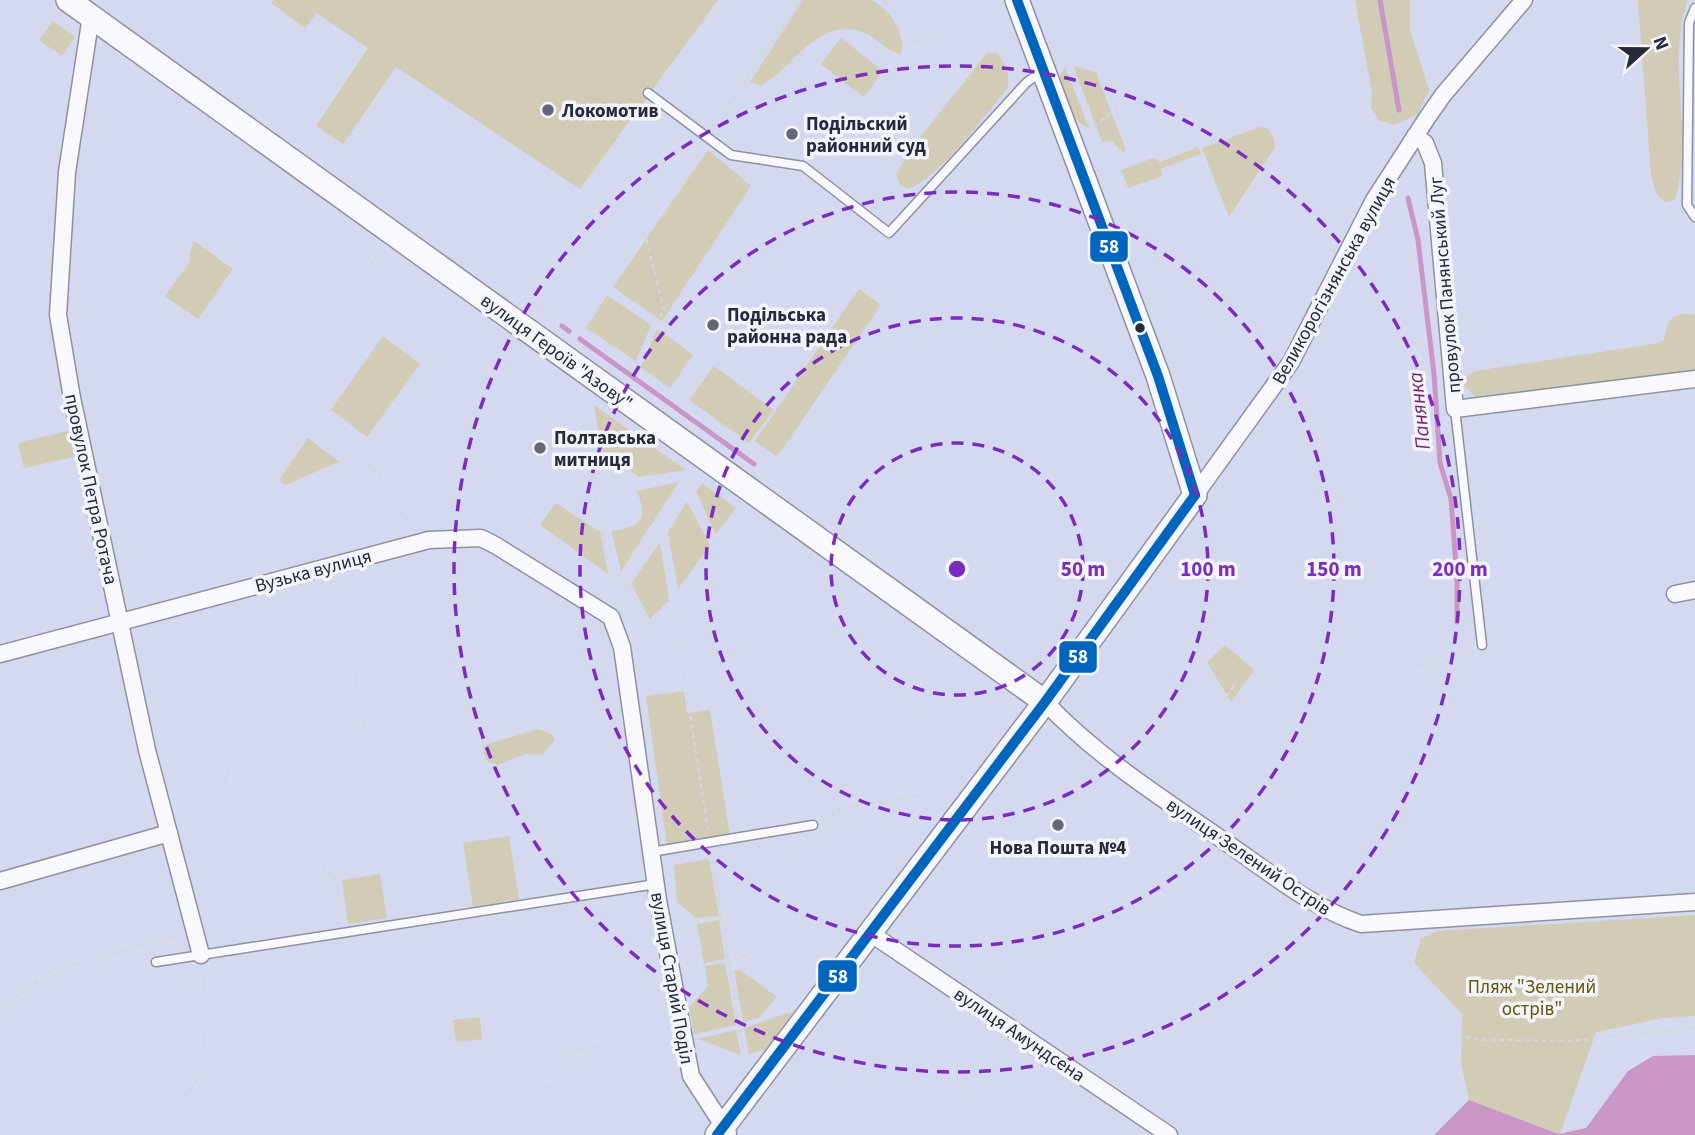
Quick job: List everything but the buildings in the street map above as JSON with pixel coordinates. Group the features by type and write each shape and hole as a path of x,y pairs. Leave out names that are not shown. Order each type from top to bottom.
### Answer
{"main road":[{"name":"вулиця Героїв \"Азову\"","path":"68,0 1045,702"},
{"path":"723,1132 1045,702 1195,495 1158,376 1017,0"}],"street":[{"name":"Великорогізнянська вулиця","path":"1195,495 1291,362 1374,200 1415,136 1443,95 1524,0"},
{"name":"провулок Петра Ротача","path":"91,16 67,172 58,315 72,398 147,750 201,955"},
{"name":"провулок Панянський Луг","path":"1415,136 1425,143 1433,163 1455,409 1695,379"},
{"name":"Вузька вулиця","path":"0,654 429,540 481,538 611,617"},
{"path":"1675,593 1695,590"},
{"name":"вулиця Старий Поділ","path":"611,617 622,647 656,884 691,1076 723,1132"},
{"name":"вулиця Зелений Острів","path":"1045,702 1088,743 1221,839 1329,914 1361,924 1695,902"},
{"path":"0,881 169,833"},
{"name":"вулиця Амундсена","path":"870,933 1169,1135"}],"lane":[{"path":"1695,8 1689,23 1687,205 1695,217"},
{"path":"648,93 731,155 803,166 890,233 1026,83 1043,70"},
{"path":"1455,409 1482,645"},
{"path":"652,852 813,825"},
{"path":"156,962 656,884"}],"path":[{"path":"707,137 800,0"},
{"path":"915,42 943,38"},
{"path":"897,74 909,84"},
{"path":"1094,127 1120,105"},
{"path":"864,122 875,130"},
{"path":"644,231 664,310 656,323"},
{"path":"346,300 384,242"},
{"path":"576,386 612,589"},
{"path":"364,454 412,528"},
{"path":"523,529 541,502"},
{"path":"436,625 466,568"},
{"path":"621,577 654,630"},
{"path":"1419,666 1440,663 1482,645"},
{"path":"350,647 368,748"},
{"path":"217,797 272,668"},
{"path":"1222,704 1235,684"},
{"path":"813,825 841,809 917,795"},
{"path":"313,851 336,882 344,932"},
{"path":"694,921 722,917"},
{"path":"0,1009 52,970 195,931"},
{"path":"727,948 753,960"},
{"path":"175,1109 206,1068 202,1006 206,968 201,955"},
{"path":"702,965 729,960"},
{"path":"1457,1036 1486,1041 1572,1041 1695,1028"},
{"path":"553,1051 567,1052 602,1045"},
{"path":"543,1071 550,1069"},
{"path":"545,1087 553,1086"}],"green space":[{"name":"Локомотив","path":"273,0 718,0 580,189 396,67 343,144 316,126 368,48 317,13 305,28 271,3"},
{"path":"803,0 870,0 878,4 890,15 899,30 901,55 863,32 847,29 818,38 760,86 750,82"},
{"path":"1355,0 1410,0 1410,30 1429,90 1418,114 1395,125 1380,121 1371,108 1372,92"},
{"path":"1638,0 1688,0 1679,47 1682,124 1680,175 1675,200 1665,202 1657,195 1651,175"},
{"path":"53,21 75,37 62,56 39,40"},
{"path":"841,38 883,71 864,97 821,64"},
{"path":"987,53 997,53 1003,61 1008,73 1008,88 936,170 909,189 901,186 896,174 914,145"},
{"path":"1073,65 1096,73 1126,150 1123,152 1112,141 1102,142"},
{"path":"1065,67 1089,128 1073,114 1060,76"},
{"path":"1260,127 1268,128 1274,138 1275,147 1229,217 1202,148"},
{"path":"1198,147 1201,154 1160,169 1162,176 1128,188 1121,170 1153,158 1160,162"},
{"path":"708,150 751,186 662,321 613,287"},
{"path":"193,240 233,269 198,319 165,296 189,263"},
{"path":"859,289 881,305 777,457 755,441"},
{"path":"607,295 651,325 636,361 586,328"},
{"path":"1684,314 1695,315 1695,374 1479,400 1464,386 1466,376 1476,371 1659,343 1664,340 1671,319"},
{"path":"657,329 693,355 670,388 641,367"},
{"path":"383,336 420,364 367,437 331,410"},
{"path":"714,366 774,410 749,443 689,400"},
{"path":"594,405 686,470 639,477 601,450"},
{"path":"68,431 74,457 24,468 18,443"},
{"path":"308,438 339,462 285,485 279,480"},
{"path":"679,482 621,571 611,531 629,527 639,521 642,509 637,491"},
{"path":"702,483 736,508 716,534 696,492"},
{"path":"687,502 710,545 678,589 668,532"},
{"path":"556,503 600,532 608,574 540,525"},
{"path":"660,542 669,600 650,619 631,584"},
{"path":"1225,645 1254,670 1231,702 1207,662"},
{"path":"684,691 687,713 710,710 730,836 667,846 646,696"},
{"path":"538,729 552,734 555,740 542,755 525,754 497,765 488,762 483,753 485,745"},
{"path":"509,836 519,900 473,907 463,843"},
{"path":"709,859 719,916 696,918 677,902 674,865"},
{"path":"380,874 387,918 348,924 342,880"},
{"name":"Пляж \"Зелений острів\"","path":"1695,915 1695,1016 1664,1018 1596,1032 1560,1134 1469,1100 1461,1063 1462,1014 1414,963 1421,938 1438,931"},
{"path":"719,920 725,959 704,963 697,924"},
{"path":"725,963 736,1025 694,1034 689,1007 708,986 705,966"},
{"path":"734,970 740,970 777,997 759,1018 743,1022"},
{"path":"794,1011 766,1049 749,1054 744,1028"},
{"path":"480,1017 482,1039 456,1042 453,1020"},
{"path":"736,1030 741,1055 698,1039"}],"shaded area":[{"path":"1695,1055 1695,1135 1434,1135 1469,1100 1559,1134 1586,1128 1628,1071 1653,1056"}],"waterway":[{"name":"Панянка","path":"1380,0 1399,110"},
{"name":"Панянка","path":"1408,198 1418,240 1434,374 1440,463 1451,499 1457,578 1457,622"},
{"path":"562,326 569,331"},
{"path":"580,339 754,464"}],"transit line":[{"name":"58","path":"1017,0 1158,376 1195,495"},
{"name":"58","path":"717,1135 1045,702 1195,495"}],"place":[{"name":"Локомотив","path":"548,110"},
{"name":"Подільский районний суд","path":"792,134"},
{"name":"Подільська районна рада","path":"713,325"},
{"name":"Полтавська митниця","path":"540,448"},
{"name":"Нова Пошта №4","path":"1058,825"}]}
